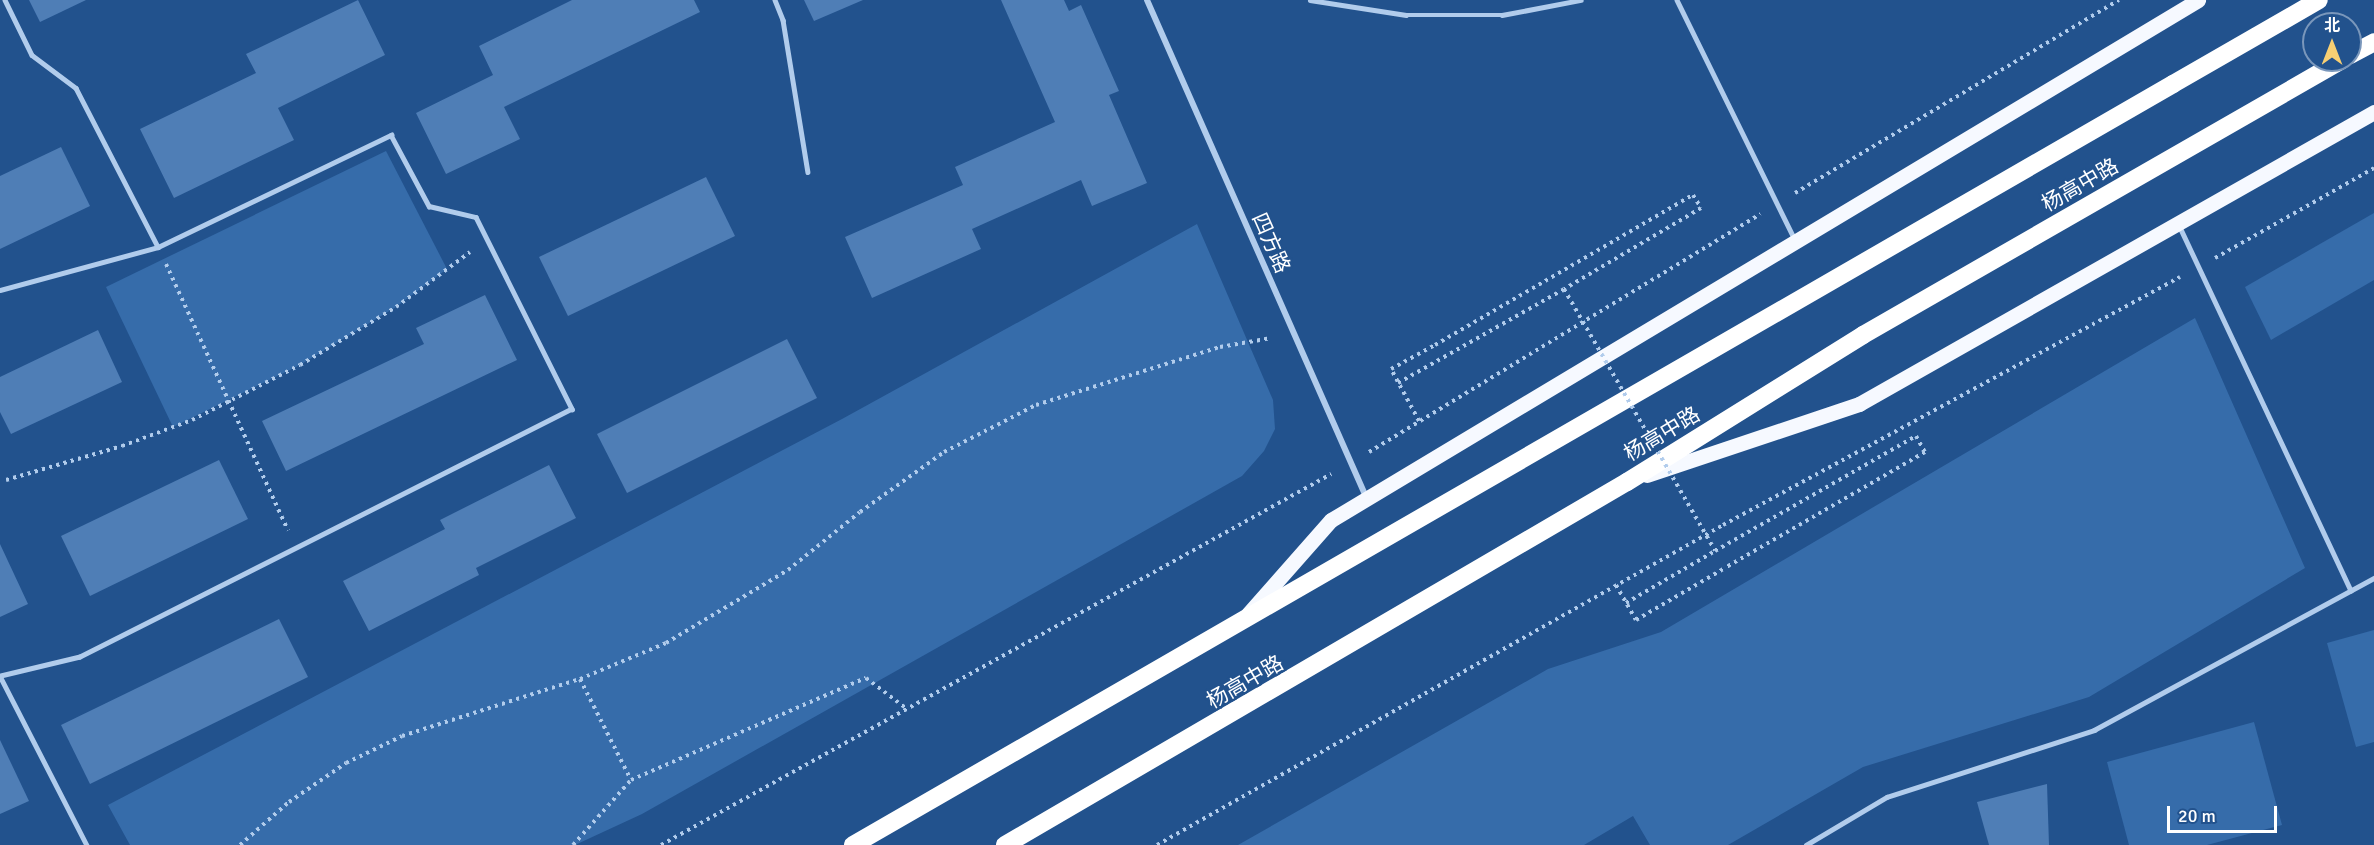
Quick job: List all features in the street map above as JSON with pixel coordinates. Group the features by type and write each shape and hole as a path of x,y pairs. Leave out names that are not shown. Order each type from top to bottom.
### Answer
{"highway":[{"name":"杨高中路","path":"853,845 1238,626 2319,0"},
{"name":"杨高中路","path":"1005,845 1627,482 1863,335 2321,72"}],"main road":[{"name":"杨高中路","path":"1238,626 1331,520 2198,0"},
{"path":"1627,482 1858,404 2374,112"}],"street":[{"name":"四方路","path":"1147,0 1349,464 1367,499"}],"lane":[{"path":"5,0 32,55 76,88 158,247"},
{"path":"775,0 783,20 808,172"},
{"path":"1310,0 1406,15 1502,15 1581,0"},
{"path":"1677,0 1776,204 1796,240"},
{"path":"0,290 158,247 391,135 429,206 476,217 572,409 80,657 0,676 87,845"},
{"path":"2178,223 2351,591"},
{"path":"1806,845 1887,797 2094,730 2374,578"}],"path":[{"path":"661,845 1349,464 1776,204 2119,0"},
{"path":"1157,845 1616,585 2200,266 2374,168"},
{"path":"1398,383 1701,208 1693,195 1391,369 1398,383 1419,422"},
{"path":"6,480 122,446 230,400 300,365 396,307 487,240"},
{"path":"158,247 297,547"},
{"path":"1564,288 1715,551"},
{"path":"240,845 289,802 346,763 402,736 580,679 666,643 778,576 945,452 1036,405 1220,346 1293,334"},
{"path":"1616,585 1626,603 1636,620 1925,452 1921,444 1916,436 1626,603"},
{"path":"573,845 631,780 866,678 907,709"},
{"path":"580,679 631,780"}],"shaded area":[{"path":"386,151 447,269 396,307 300,365 173,427 106,287"},
{"path":"2374,213 2374,280 2271,340 2245,287"},
{"path":"1197,224 1273,400 1275,429 1264,451 1242,476 642,814 575,845 130,845 108,805 842,419"},
{"path":"2195,318 2305,568 2089,697 1863,767 1728,845 1650,845 1633,816 1584,845 1238,845 1548,669 1661,632"},
{"path":"2374,630 2374,742 2356,747 2327,643"},
{"path":"2254,722 2282,825 2207,845 2129,845 2107,762"}],"building":[{"path":"29,0 86,0 40,22"},
{"path":"358,0 385,55 278,108 294,140 174,198 140,129 256,73 246,54"},
{"path":"572,0 694,0 700,12 504,107 520,139 446,174 416,113 493,75 479,46"},
{"path":"804,0 863,0 814,21"},
{"path":"1001,0 1064,0 1069,11 1081,5 1119,91 1109,95 1147,183 1092,206 1081,180 972,229 981,249 872,298 845,237 963,185 955,167 1055,122"},
{"path":"61,147 90,206 0,249 0,176"},
{"path":"706,177 735,236 568,316 539,257"},
{"path":"485,295 517,360 286,471 262,421 424,344 416,328"},
{"path":"98,330 122,382 11,434 0,412 0,377"},
{"path":"787,339 817,398 627,493 597,434"},
{"path":"219,460 248,519 90,596 61,536"},
{"path":"549,465 576,518 476,568 479,575 369,631 343,581 445,529 440,520"},
{"path":"0,544 28,604 0,617"},
{"path":"279,619 308,677 90,784 61,725"},
{"path":"0,740 29,801 0,814"},
{"path":"2047,784 2049,845 1989,845 1977,802"}]}
